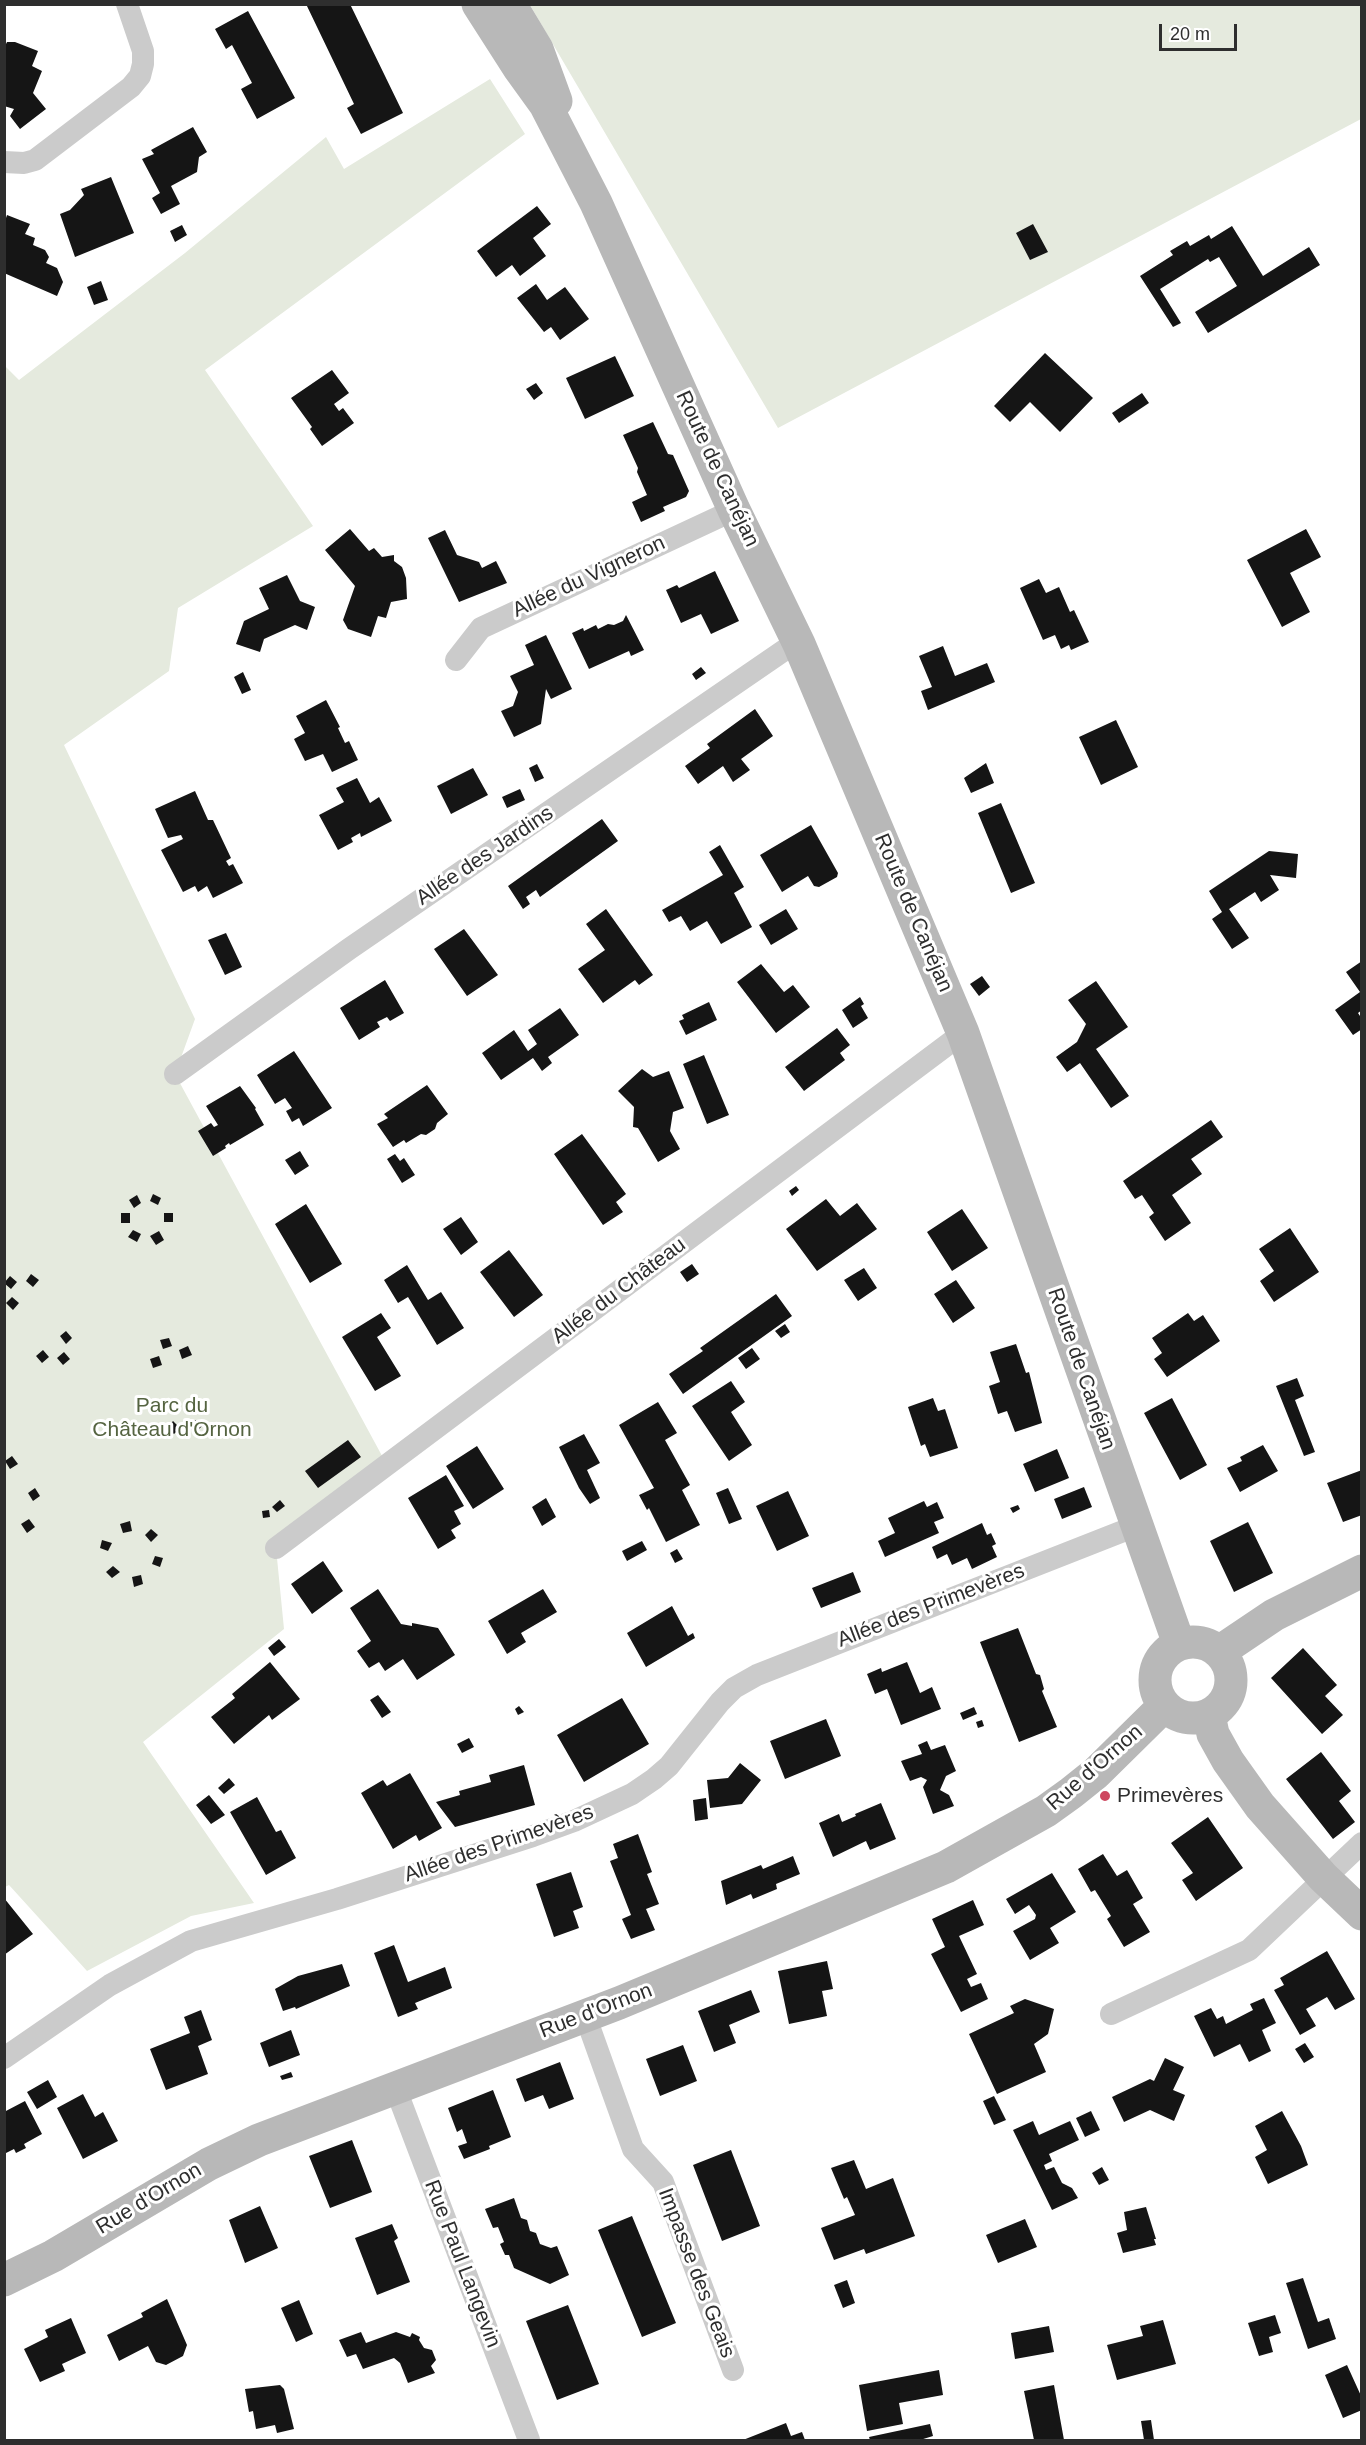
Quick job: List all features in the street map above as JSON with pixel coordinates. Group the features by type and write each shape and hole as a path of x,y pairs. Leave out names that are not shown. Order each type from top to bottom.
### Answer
{"street":[{"path":"4,162 24,163 35,160 131,87 140,76 143,64 142,51 127,4"},
{"name":"Route de Canéjan","path":"478,4 545,104 596,203 734,510 799,644 963,1033 1179,1644"},
{"name":"Route de Canéjan","path":"510,4 537,49 596,203"},
{"name":"Allée du Vigneron","path":"456,660 481,628 734,510"},
{"name":"Allée des Jardins","path":"175,1074 358,943 786,649 799,644"},
{"name":"Allée du Château","path":"276,1548 963,1033"},
{"name":"Allée des Primevères","path":"4,2058 110,1985 191,1941 337,1899 532,1836 574,1821 632,1794 669,1766 734,1688 757,1675 1136,1526"},
{"path":"1220,1652 1267,1620 1362,1571"},
{"path":"1200,1642 1220,1652 1229,1668 1231,1686 1220,1708 1209,1715 1190,1719 1181,1717 1164,1706 1157,1695 1154,1683 1155,1671 1160,1659 1169,1650 1179,1644 1200,1642"},
{"name":"Rue d'Ornon","path":"4,2280 53,2256 209,2164 259,2140 585,2015 945,1867 1039,1816 1071,1793 1096,1773 1164,1706"},
{"path":"1209,1715 1213,1734 1228,1761 1260,1806 1323,1877 1362,1914"},
{"path":"1111,2014 1249,1950 1323,1877 1362,1844"},
{"name":"Impasse des Geais","path":"585,2015 633,2149 663,2182 733,2370"},
{"name":"Rue Paul Langevin","path":"395,2087 529,2440"}],"green space":[{"path":"530,5 1361,5 1361,119 778,428"},
{"name":"Parc du Château d'Ornon","path":"490,79 525,134 205,370 313,526 178,608 169,671 64,745 195,1019 175,1074 387,1465 276,1548 284,1629 143,1742 254,1903 191,1916 87,1971 9,1885 5,1887 4,365 19,380 185,253 326,137 344,169"}],"building":[{"path":"306,4 350,4 403,113 361,134 347,108 354,104"},
{"path":"248,11 295,98 257,119 241,89 252,83 232,45 226,49 215,29"},
{"path":"7,42 15,42 38,51 32,66 42,71 33,93 46,109 20,129 10,116 14,109 4,106 4,48"},
{"path":"193,127 207,152 199,157 197,172 171,186 180,204 161,214 152,198 160,193 142,159 154,154 151,150"},
{"path":"111,177 134,233 75,257 60,214 70,210 84,195 81,189"},
{"path":"537,206 551,224 533,238 546,256 520,276 512,265 496,277 477,251"},
{"path":"7,215 30,224 25,234 35,238 33,245 45,250 49,257 46,263 57,268 63,282 57,296 4,273"},
{"path":"1033,224 1048,252 1030,260 1016,233"},
{"path":"182,225 187,235 175,242 170,231"},
{"path":"1232,226 1263,276 1309,247 1320,265 1208,333 1195,312 1237,286 1219,257 1210,262 1208,259 1160,289 1181,323 1173,327 1140,276 1173,255 1170,251 1187,241 1190,246 1209,235 1211,239"},
{"path":"101,281 108,300 94,305 87,287"},
{"path":"536,284 547,300 565,287 589,319 560,340 551,327 544,332 517,298"},
{"path":"1045,353 1093,398 1060,432 1030,402 1010,422 994,406"},
{"path":"615,356 634,396 585,419 566,378"},
{"path":"332,370 349,393 334,404 339,411 343,408 354,423 322,446 310,429 312,427 291,398"},
{"path":"536,383 543,393 534,400 526,389"},
{"path":"1142,393 1149,403 1119,423 1112,413"},
{"path":"653,422 668,454 673,455 689,491 686,497 663,507 665,511 641,522 632,502 647,495 623,435"},
{"path":"350,529 369,551 374,548 382,557 394,555 394,561 402,567 406,578 407,599 391,602 386,618 378,616 371,637 348,629 343,620 355,586 325,550"},
{"path":"1306,529 1321,557 1290,573 1310,612 1282,627 1247,560"},
{"path":"445,530 457,555 479,562 482,568 496,561 507,583 459,602 428,538"},
{"path":"715,571 739,621 711,634 701,614 681,623 666,590 677,585 679,588"},
{"path":"287,575 300,601 315,607 307,630 295,625 264,639 260,652 236,644 244,621 269,609 259,588"},
{"path":"1039,579 1046,593 1059,587 1070,612 1074,610 1089,642 1071,650 1069,645 1061,649 1055,635 1043,640 1020,588"},
{"path":"626,615 644,650 631,656 629,651 589,669 572,633 583,628 584,631 596,625 598,629 608,624 614,625 623,621"},
{"path":"546,635 572,689 551,699 546,689 541,724 514,737 501,711 513,706 518,692 510,676 534,665 525,645"},
{"path":"943,646 955,676 987,663 995,682 928,710 921,691 932,687 919,656"},
{"path":"701,667 706,673 696,680 692,674"},
{"path":"243,672 251,690 242,694 234,677"},
{"path":"326,700 340,727 338,728 345,743 349,741 358,760 332,772 323,754 305,761 294,739 305,733 296,716"},
{"path":"755,709 773,736 741,759 750,770 733,782 723,766 698,784 685,766 710,748 707,744"},
{"path":"1116,720 1138,767 1101,785 1079,737"},
{"path":"986,763 994,783 971,793 964,778"},
{"path":"537,764 544,778 535,782 529,768"},
{"path":"473,768 488,795 451,814 437,786"},
{"path":"357,778 370,803 379,797 392,821 361,837 360,833 351,838 353,842 338,850 319,815 344,802 336,788"},
{"path":"520,789 525,800 507,808 502,797"},
{"path":"195,791 208,820 213,820 231,858 226,861 229,866 233,864 243,883 213,898 207,886 198,892 195,886 183,892 161,850 183,839 181,835 168,838 155,809"},
{"path":"1001,803 1035,883 1011,893 978,813"},
{"path":"602,819 618,841 540,897 536,890 526,897 530,904 523,909 508,886"},
{"path":"811,825 838,873 837,877 819,887 814,886 808,876 782,892 760,855"},
{"path":"720,845 744,887 734,893 752,927 721,944 707,921 690,931 681,916 669,922 662,910 723,875 709,852"},
{"path":"1269,851 1298,854 1296,878 1270,875 1279,890 1261,902 1255,892 1229,909 1249,938 1232,949 1212,919 1222,912 1209,891"},
{"path":"606,909 653,975 639,985 635,980 603,1003 578,969 605,950 586,924"},
{"path":"786,909 798,929 771,945 759,925"},
{"path":"464,929 498,975 467,996 434,949"},
{"path":"226,933 242,967 225,975 208,940"},
{"path":"1362,961 1362,1010 1358,1013 1362,1019 1362,1029 1353,1035 1335,1010 1360,992 1346,972"},
{"path":"761,964 784,992 793,985 810,1007 776,1033 737,982"},
{"path":"982,976 990,987 979,996 970,984"},
{"path":"385,980 404,1013 390,1021 387,1017 377,1022 380,1027 359,1040 340,1008"},
{"path":"1096,981 1128,1027 1096,1049 1129,1096 1111,1108 1080,1063 1067,1072 1056,1057 1077,1042 1086,1024 1068,1000"},
{"path":"860,997 864,1004 861,1006 868,1018 853,1028 842,1010"},
{"path":"709,1002 717,1020 686,1035 679,1021 684,1019 682,1015"},
{"path":"560,1008 579,1035 548,1057 552,1063 542,1071 533,1058 501,1080 482,1053 514,1030 528,1051 537,1044 528,1030"},
{"path":"837,1028 850,1045 840,1053 845,1060 804,1091 785,1067"},
{"path":"294,1051 332,1108 303,1126 299,1118 292,1122 286,1111 292,1108 285,1098 275,1104 257,1075"},
{"path":"704,1055 729,1115 707,1124 683,1064"},
{"path":"642,1069 653,1077 669,1071 684,1108 673,1112 670,1131 680,1149 658,1162 638,1128 633,1127 634,1107 618,1091"},
{"path":"427,1085 448,1114 437,1123 435,1129 426,1135 421,1134 406,1143 404,1140 393,1147 377,1124 388,1118 384,1114"},
{"path":"240,1086 256,1108 264,1125 230,1145 229,1143 225,1146 226,1148 213,1156 198,1131 211,1123 214,1127 218,1125 206,1106"},
{"path":"1211,1120 1223,1137 1191,1159 1202,1174 1172,1195 1191,1223 1165,1241 1149,1217 1154,1213 1142,1195 1135,1199 1123,1181"},
{"path":"582,1134 626,1194 616,1202 623,1212 603,1225 554,1154"},
{"path":"300,1151 309,1166 295,1175 285,1160"},
{"path":"395,1154 400,1161 404,1158 415,1175 402,1183 387,1159"},
{"path":"796,1186 799,1190 792,1196 789,1191"},
{"path":"153,1194 161,1198 158,1205 150,1201"},
{"path":"137,1195 141,1203 134,1208 129,1200"},
{"path":"826,1199 840,1216 857,1203 877,1229 817,1271 786,1229"},
{"path":"306,1204 342,1264 310,1283 275,1224"},
{"path":"962,1209 988,1248 952,1271 927,1232"},
{"path":"121,1213 130,1213 130,1223 121,1223"},
{"path":"164,1213 173,1213 173,1222 164,1222"},
{"path":"461,1217 478,1242 461,1255 443,1229"},
{"path":"1290,1228 1319,1272 1274,1302 1260,1281 1274,1271 1259,1249"},
{"path":"133,1230 141,1234 137,1242 128,1237"},
{"path":"159,1231 164,1240 156,1245 150,1236"},
{"path":"509,1250 543,1295 514,1317 480,1272"},
{"path":"692,1264 699,1274 687,1282 680,1272"},
{"path":"407,1265 428,1300 441,1292 464,1328 437,1345 408,1297 398,1303 384,1280"},
{"path":"864,1268 877,1288 858,1301 844,1280"},
{"path":"31,1274 39,1280 33,1287 26,1281"},
{"path":"10,1276 17,1282 11,1289 4,1283"},
{"path":"956,1280 975,1308 953,1323 934,1294"},
{"path":"776,1294 792,1316 683,1394 669,1374 703,1351 700,1348"},
{"path":"12,1297 19,1303 13,1310 6,1303"},
{"path":"381,1313 391,1328 377,1337 401,1376 375,1391 342,1337"},
{"path":"1188,1313 1194,1321 1203,1315 1220,1341 1167,1377 1154,1359 1162,1353 1152,1338"},
{"path":"785,1324 790,1332 781,1338 775,1331"},
{"path":"66,1331 72,1338 66,1344 60,1336"},
{"path":"169,1338 172,1346 163,1349 160,1340"},
{"path":"1016,1344 1026,1373 1029,1372 1042,1423 1015,1432 1007,1411 998,1414 989,1386 1000,1382 990,1352"},
{"path":"188,1346 192,1355 182,1359 179,1350"},
{"path":"752,1348 760,1359 746,1369 738,1358"},
{"path":"43,1350 49,1357 42,1363 36,1356"},
{"path":"64,1352 70,1359 63,1365 57,1358"},
{"path":"159,1356 162,1365 153,1368 150,1359"},
{"path":"1297,1378 1304,1396 1295,1400 1315,1452 1304,1456 1276,1386"},
{"path":"731,1381 745,1402 731,1412 752,1445 729,1461 692,1406"},
{"path":"933,1398 938,1411 945,1409 958,1448 930,1457 925,1444 921,1446 908,1407"},
{"path":"1172,1398 1207,1465 1180,1480 1144,1413"},
{"path":"194,1400 201,1406 195,1413 188,1406"},
{"path":"658,1402 677,1433 665,1440 690,1485 682,1490 700,1525 666,1542 649,1508 647,1510 639,1495 654,1488 619,1425"},
{"path":"195,1420 202,1426 195,1433 189,1427"},
{"path":"173,1421 180,1428 174,1434 167,1428"},
{"path":"584,1434 600,1463 587,1470 600,1498 590,1504 579,1488 559,1447"},
{"path":"348,1440 361,1457 318,1488 305,1471"},
{"path":"1263,1445 1278,1471 1240,1492 1227,1468 1242,1461 1240,1457"},
{"path":"477,1446 504,1489 473,1509 446,1466"},
{"path":"1057,1449 1069,1478 1035,1492 1023,1464"},
{"path":"12,1456 18,1464 10,1469 5,1461"},
{"path":"1362,1470 1362,1515 1343,1522 1327,1483"},
{"path":"446,1475 464,1506 454,1511 461,1524 451,1530 456,1538 438,1549 408,1498"},
{"path":"1084,1487 1092,1507 1062,1519 1054,1499"},
{"path":"35,1488 40,1496 33,1501 28,1493"},
{"path":"728,1488 742,1519 729,1524 716,1493"},
{"path":"788,1491 809,1536 777,1551 756,1506"},
{"path":"546,1498 556,1517 542,1526 532,1507"},
{"path":"280,1500 285,1506 277,1512 272,1507"},
{"path":"924,1501 927,1507 937,1502 944,1518 934,1522 939,1533 885,1557 878,1541 895,1533 888,1518"},
{"path":"1018,1505 1020,1509 1013,1513 1010,1508"},
{"path":"269,1510 270,1517 263,1518 262,1511"},
{"path":"29,1519 35,1527 27,1533 21,1524"},
{"path":"130,1521 132,1531 123,1533 120,1524"},
{"path":"1248,1522 1273,1573 1234,1592 1210,1541"},
{"path":"982,1523 987,1535 991,1533 996,1544 992,1546 997,1557 972,1569 967,1558 952,1565 947,1554 937,1559 932,1547"},
{"path":"151,1529 158,1535 151,1542 145,1535"},
{"path":"102,1540 112,1543 108,1551 100,1548"},
{"path":"642,1541 647,1550 627,1561 622,1551"},
{"path":"677,1549 683,1559 675,1563 670,1553"},
{"path":"155,1556 163,1558 160,1567 152,1564"},
{"path":"323,1561 343,1591 312,1614 291,1584"},
{"path":"113,1566 120,1572 112,1578 106,1572"},
{"path":"853,1572 861,1592 821,1608 812,1588"},
{"path":"141,1575 143,1584 134,1587 132,1577"},
{"path":"378,1589 401,1624 412,1626 412,1623 438,1628 455,1655 417,1680 403,1659 385,1671 379,1662 369,1668 357,1651 371,1641 350,1608"},
{"path":"543,1589 557,1612 521,1633 526,1642 507,1654 488,1621"},
{"path":"672,1606 688,1636 693,1633 695,1638 646,1667 627,1633"},
{"path":"1018,1628 1036,1674 1040,1675 1044,1689 1042,1691 1057,1727 1019,1742 980,1642"},
{"path":"279,1639 286,1647 274,1656 268,1648"},
{"path":"1303,1648 1337,1685 1325,1696 1343,1715 1322,1734 1271,1678"},
{"path":"270,1662 300,1699 272,1720 269,1715 234,1744 211,1717 235,1698 232,1694"},
{"path":"907,1662 920,1693 932,1687 941,1709 901,1725 887,1689 875,1694 867,1674 881,1668 882,1672"},
{"path":"378,1695 391,1712 382,1718 370,1700"},
{"path":"622,1698 649,1744 584,1782 557,1735"},
{"path":"519,1706 524,1712 518,1715 515,1709"},
{"path":"974,1707 977,1714 963,1720 960,1713"},
{"path":"826,1719 841,1756 785,1779 770,1741"},
{"path":"982,1720 984,1726 978,1728 976,1722"},
{"path":"469,1738 474,1747 462,1753 457,1744"},
{"path":"927,1741 931,1750 945,1745 956,1771 946,1776 940,1790 949,1795 954,1806 933,1814 923,1787 927,1780 921,1777 910,1781 901,1761 922,1754 918,1745"},
{"path":"1321,1752 1351,1791 1339,1801 1355,1822 1333,1839 1286,1779"},
{"path":"740,1763 761,1780 742,1804 710,1808 707,1780 728,1778"},
{"path":"524,1765 535,1805 455,1827 436,1802 460,1795 459,1791 491,1782 489,1775"},
{"path":"410,1773 442,1828 419,1841 416,1835 393,1849 361,1793 383,1780 387,1786"},
{"path":"229,1778 235,1785 224,1794 218,1788"},
{"path":"209,1795 225,1815 211,1824 196,1805"},
{"path":"257,1797 276,1832 281,1830 296,1858 266,1875 230,1812"},
{"path":"706,1798 708,1819 695,1821 693,1800"},
{"path":"881,1803 896,1839 870,1850 866,1841 833,1857 819,1823 839,1814 842,1822"},
{"path":"1208,1817 1243,1868 1196,1901 1182,1880 1193,1873 1171,1843"},
{"path":"638,1834 652,1872 647,1874 659,1904 646,1909 655,1930 631,1939 622,1919 631,1915 610,1861 618,1858 613,1844"},
{"path":"1103,1854 1117,1876 1127,1870 1143,1898 1133,1904 1150,1932 1124,1947 1107,1919 1111,1916 1095,1890 1091,1892 1078,1869"},
{"path":"793,1856 800,1874 776,1884 777,1889 753,1899 751,1894 726,1905 721,1881 761,1865 763,1869"},
{"path":"571,1872 583,1907 573,1911 579,1928 554,1937 536,1884"},
{"path":"1052,1873 1076,1912 1050,1928 1059,1943 1030,1960 1013,1931 1035,1919 1036,1915 1029,1905 1015,1914 1006,1899"},
{"path":"4,1898 33,1934 4,1955"},
{"path":"973,1900 984,1925 959,1936 977,1974 967,1979 971,1987 981,1983 988,1999 961,2012 931,1954 945,1947 932,1919"},
{"path":"394,1945 408,1982 445,1967 452,1988 415,2003 418,2009 398,2017 374,1953"},
{"path":"1327,1951 1355,1999 1335,2010 1327,1997 1306,2009 1316,2026 1300,2035 1274,1990 1284,1985 1280,1978"},
{"path":"827,1961 833,1989 822,1991 827,2016 789,2024 778,1971"},
{"path":"342,1964 350,1986 296,2009 295,2007 283,2011 275,1989 298,1976"},
{"path":"751,1990 760,2012 729,2025 736,2043 714,2052 698,2011"},
{"path":"1264,1998 1276,2023 1262,2030 1271,2051 1249,2062 1240,2044 1214,2057 1194,2016 1211,2008 1217,2019 1223,2016 1226,2024 1253,2010 1250,2004"},
{"path":"1025,1999 1054,2009 1048,2034 1034,2044 1046,2072 997,2094 969,2034 1014,2013 1010,2006"},
{"path":"201,2010 212,2040 198,2046 208,2074 166,2090 150,2049 190,2033 184,2017"},
{"path":"291,2030 300,2055 269,2067 260,2043"},
{"path":"1305,2043 1314,2057 1304,2063 1295,2049"},
{"path":"683,2045 697,2081 660,2096 646,2059"},
{"path":"1165,2058 1184,2067 1173,2090 1185,2095 1174,2121 1150,2110 1124,2122 1112,2097 1150,2079 1154,2081"},
{"path":"560,2062 574,2099 549,2109 543,2095 525,2102 516,2079"},
{"path":"291,2072 293,2077 282,2080 280,2076"},
{"path":"48,2080 57,2097 37,2109 27,2092"},
{"path":"493,2090 511,2137 489,2146 490,2149 464,2159 458,2146 467,2143 462,2129 457,2132 448,2108"},
{"path":"83,2094 95,2117 103,2112 118,2141 83,2159 57,2108"},
{"path":"994,2096 1006,2120 994,2125 983,2101"},
{"path":"25,2101 42,2134 24,2144 26,2148 16,2153 14,2149 4,2154 4,2112"},
{"path":"1091,2111 1100,2130 1085,2137 1076,2118"},
{"path":"1282,2111 1301,2146 1308,2165 1268,2184 1255,2157 1267,2150 1255,2126"},
{"path":"1033,2121 1039,2135 1070,2121 1079,2140 1049,2154 1052,2161 1044,2165 1046,2170 1054,2167 1062,2183 1072,2188 1078,2198 1052,2210 1013,2130"},
{"path":"352,2140 372,2192 330,2208 309,2156"},
{"path":"731,2150 760,2226 722,2241 693,2165"},
{"path":"854,2160 866,2189 893,2178 915,2236 866,2254 864,2249 834,2260 821,2228 855,2215 847,2197 844,2199 831,2168"},
{"path":"1102,2167 1109,2180 1099,2185 1092,2173"},
{"path":"514,2198 521,2218 527,2220 530,2231 536,2233 540,2244 551,2248 557,2246 569,2275 550,2284 514,2268 509,2255 505,2255 500,2244 504,2242 498,2227 493,2228 485,2209"},
{"path":"260,2206 278,2248 245,2263 229,2220"},
{"path":"1146,2207 1156,2245 1123,2253 1117,2233 1127,2230 1124,2212"},
{"path":"632,2216 676,2323 642,2337 598,2230"},
{"path":"1025,2219 1037,2247 998,2263 986,2235"},
{"path":"392,2224 398,2238 394,2241 410,2282 377,2295 355,2238"},
{"path":"1303,2278 1318,2322 1329,2318 1336,2339 1308,2349 1286,2283"},
{"path":"847,2280 855,2303 843,2308 834,2285"},
{"path":"167,2299 187,2345 183,2356 166,2365 156,2362 148,2346 119,2361 107,2335 143,2317 141,2313"},
{"path":"299,2300 313,2334 296,2342 281,2308"},
{"path":"568,2305 599,2384 557,2400 526,2321"},
{"path":"1275,2315 1281,2333 1269,2337 1273,2352 1259,2356 1248,2323"},
{"path":"71,2318 86,2353 62,2364 65,2371 40,2382 24,2349 48,2337 45,2330"},
{"path":"1163,2320 1176,2364 1117,2380 1107,2345 1143,2336 1140,2326"},
{"path":"1049,2326 1054,2352 1015,2359 1011,2333"},
{"path":"361,2332 366,2343 396,2332 410,2337 412,2333 420,2337 419,2340 424,2348 432,2350 436,2360 431,2366 435,2373 408,2383 400,2363 394,2358 363,2369 356,2354 347,2357 339,2340"},
{"path":"1347,2365 1362,2398 1362,2410 1343,2418 1325,2375"},
{"path":"939,2370 943,2395 899,2403 903,2424 867,2431 859,2385"},
{"path":"280,2385 284,2389 294,2429 277,2433 275,2425 256,2429 253,2411 249,2412 245,2389"},
{"path":"1054,2385 1064,2440 1034,2440 1024,2391"},
{"path":"1151,2420 1154,2440 1144,2440 1141,2421"},
{"path":"786,2423 791,2436 802,2432 805,2440 743,2440"},
{"path":"930,2424 933,2436 920,2440 870,2440 869,2437"}],"place":[{"name":"Primevères","path":"1105,1796"}]}
